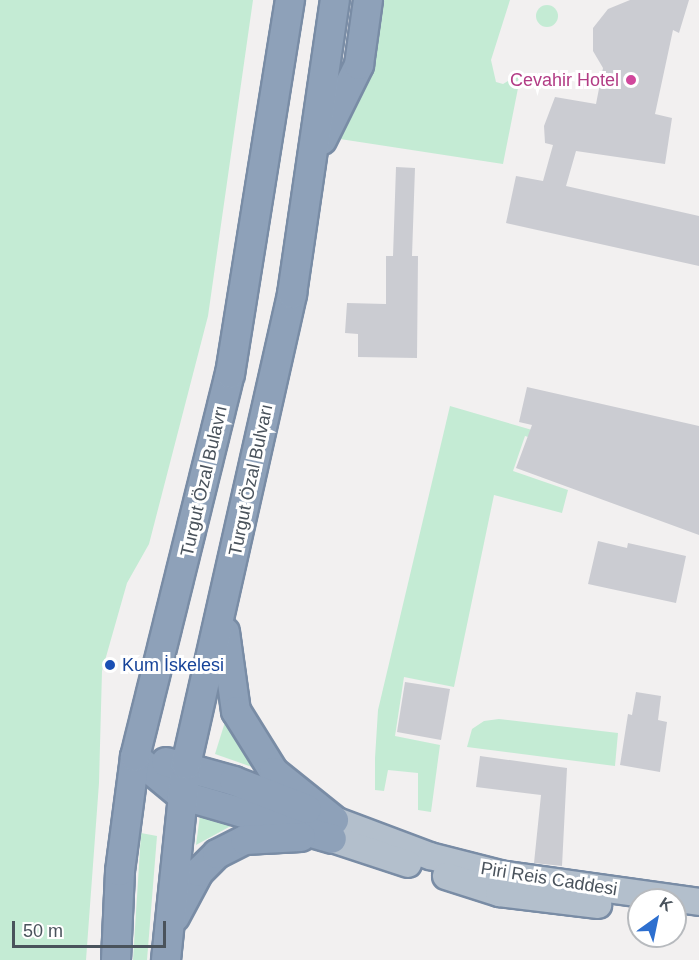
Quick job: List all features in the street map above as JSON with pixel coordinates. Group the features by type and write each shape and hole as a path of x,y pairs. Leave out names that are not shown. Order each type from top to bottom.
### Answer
{"highway":[{"name":"Turgut Özal Bulavrı","path":"116,960 120,871 135,757 230,374 290,0"},
{"name":"Turgut Özal Bulvarı","path":"166,960 181,795 186,765 223,609 292,294 335,0"},
{"path":"309,166 359,65 368,0"},
{"path":"223,609 229,680 236,711 274,772 333,829"},
{"path":"135,757 186,765 333,829"},
{"path":"135,757 181,795 333,829"},
{"path":"168,932 199,872 230,846 270,836 333,829"}],"main road":[{"name":"Piri Reis Caddesi","path":"333,829 500,874 699,902"},
{"name":"Piri Reis Caddesi","path":"333,829 499,893 627,908"}],"green space":[{"path":"0,0 253,0 208,316 149,544 127,583 102,671 99,783 86,960 0,960"},
{"path":"379,0 510,0 491,60 496,82 503,84 521,73 503,164 340,139"},
{"path":"543,5 551,5 558,12 558,20 551,27 543,27 536,20 536,12"},
{"path":"450,406 563,439 560,447 525,436 513,471 568,490 562,513 494,495 454,687 404,677 395,736 440,745 431,812 418,810 418,773 388,770 384,791 375,790 375,758 378,710"},
{"path":"499,719 618,733 615,766 467,747 472,729 484,721"},
{"path":"225,722 255,768 215,754"},
{"path":"201,808 240,821 196,845"},
{"path":"141,833 157,836 147,960 133,960"}],"building":[{"path":"630,0 689,0 679,33 673,30 655,114 672,118 665,164 576,151 566,186 699,216 699,266 506,223 516,176 543,181 553,145 545,143 544,126 555,97 596,104 603,68 593,51 593,28 608,9"},
{"path":"396,167 415,168 412,256 418,256 417,358 358,357 358,334 345,333 347,303 386,304 386,256 393,256"},
{"path":"527,387 699,426 699,535 516,468 532,425 519,422"},
{"path":"598,541 627,548 628,543 686,556 676,603 588,584"},
{"path":"405,682 450,689 441,740 397,732"},
{"path":"636,692 661,696 658,720 667,722 660,772 620,765 628,714 632,715"},
{"path":"480,756 567,768 562,866 534,863 541,795 476,787"}],"place":[{"name":"Cevahir Hotel","path":"631,80"},
{"name":"Kum İskelesi","path":"110,665"}]}
